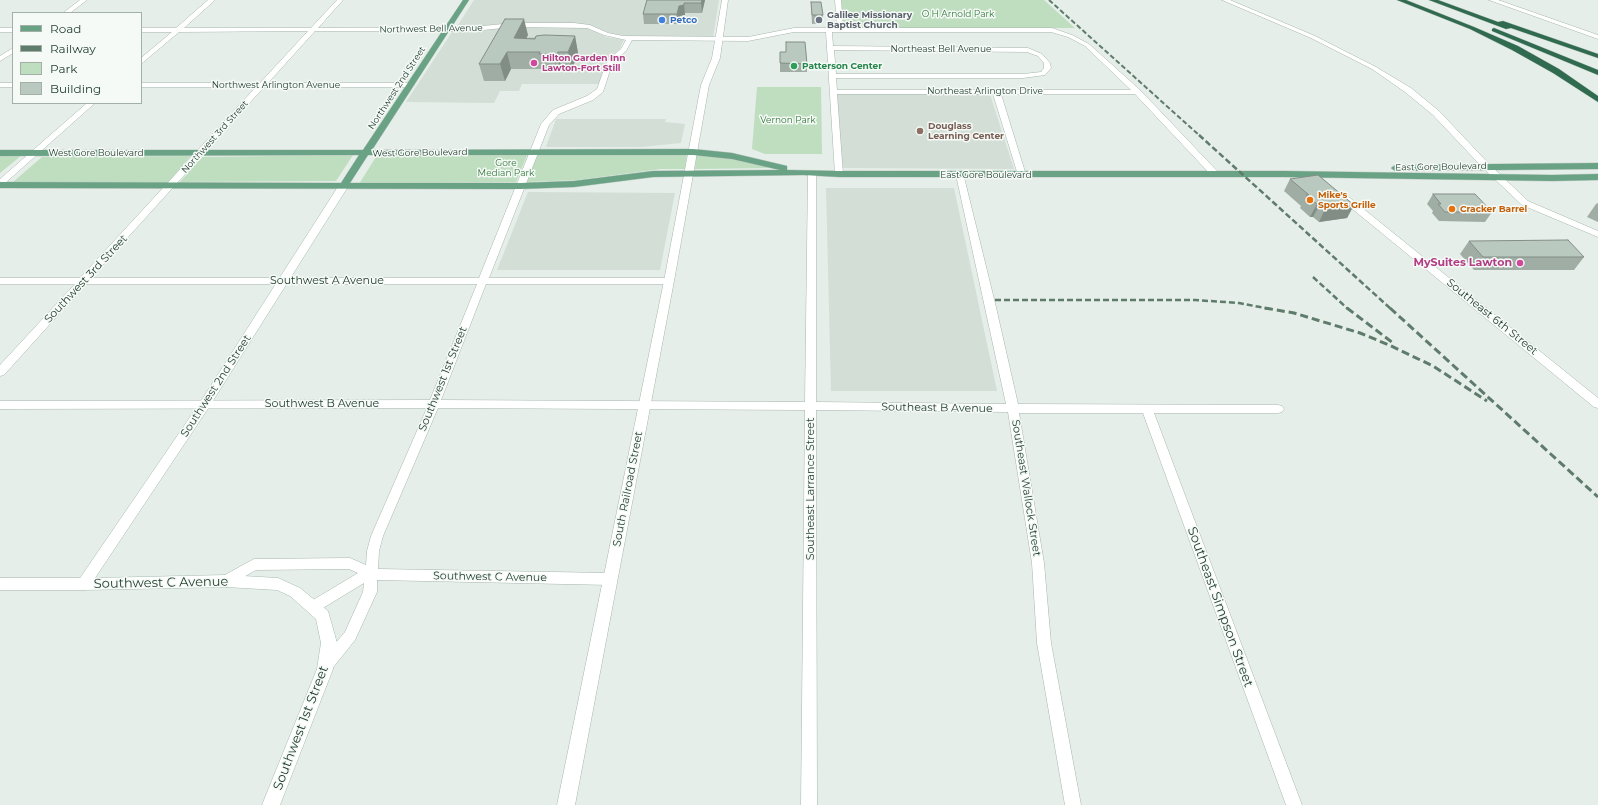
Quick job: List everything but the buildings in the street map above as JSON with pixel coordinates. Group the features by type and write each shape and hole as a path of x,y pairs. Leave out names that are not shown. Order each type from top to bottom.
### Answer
{"highway":[{"path":"1400,0 1458,22 1515,48 1556,71 1598,100"},
{"path":"1412,0 1518,40 1598,73"},
{"path":"1432,0 1598,56"},
{"path":"1432,0 1531,37 1598,65"}],"main road":[{"name":"Northwest 2nd Street","path":"344,185 466,0"},
{"name":"West Gore Boulevard","path":"0,153 199,154 533,151 693,152 732,156 808,173"},
{"name":"East Gore Boulevard","path":"1313,173 1338,169 1486,166 1598,166"},
{"name":"East Gore Boulevard","path":"688,173 960,175 1313,173 1497,177 1598,177"},
{"path":"0,184 520,186 574,184 653,174 688,173"}],"street":[{"path":"67,12 84,0"},
{"path":"142,61 212,0"},
{"name":"Northwest 3rd Street","path":"172,185 340,0"},
{"name":"South Railroad Street","path":"566,805 669,281 705,85 716,58 725,0"},
{"path":"838,0 840,30"},
{"path":"1225,0 1313,37 1374,68 1408,90 1436,113 1486,166 1525,203 1598,234"},
{"path":"1492,0 1598,37"},
{"name":"Northwest Bell Avenue","path":"142,30 484,29 513,25 574,25 588,26 615,37 719,39"},
{"path":"0,30 12,30"},
{"path":"719,39 748,39 794,30 1052,30 1070,36 1087,45 1137,92 1215,174"},
{"path":"829,30 839,174"},
{"name":"Southwest 1st Street","path":"326,665 350,636 370,592 370,573 373,551 378,536 434,404 533,151 545,124 550,117 562,109 590,98 600,90 609,64 612,59 624,50 630,38"},
{"name":"Northeast Bell Avenue","path":"830,48 1015,49 1028,50 1040,55 1048,63"},
{"path":"0,59 12,51"},
{"name":"Northeast Arlington Drive","path":"832,76 1022,76 1042,74 1048,68 1048,63"},
{"path":"0,85 12,85"},
{"name":"Northwest Arlington Avenue","path":"142,85 411,85"},
{"path":"996,91 1022,175"},
{"name":"Northeast Arlington Drive","path":"833,92 1137,92"},
{"path":"0,184 91,104"},
{"name":"Southeast Larrance Street","path":"808,173 811,406 809,805"},
{"name":"Southeast 6th Street","path":"1313,173 1598,404"},
{"name":"Southeast Wallock Street","path":"960,175 990,303 1012,409 1038,563 1044,643 1073,805"},
{"name":"Southwest 3rd Street","path":"0,372 172,185"},
{"name":"Southwest 2nd Street","path":"83,584 205,404 344,185"},
{"name":"Southwest A Avenue","path":"0,281 669,281"},
{"name":"Southwest B Avenue","path":"0,405 644,405"},
{"name":"Southeast B Avenue","path":"644,405 1147,410 1278,409"},
{"name":"Southeast Simpson Street","path":"1147,410 1294,805"},
{"path":"226,581 254,565 350,563 370,573"},
{"path":"313,608 370,573"},
{"name":"Southwest C Avenue","path":"370,573 384,575 610,579"},
{"name":"Southwest C Avenue","path":"0,584 226,581 278,584 295,592 313,608"},
{"name":"Southwest 1st Street","path":"271,805 326,665 329,643 323,616 313,608"}],"shaded area":[{"path":"474,0 719,0 713,37 645,37 616,35 586,25 456,28"},
{"path":"504,27 589,28 606,37 624,40 619,50 607,59 599,84 522,84 519,91 500,91 494,103 406,102 452,32 482,31"},
{"name":"Douglass Learning Center","path":"835,94 990,94 1014,169 840,168"},
{"path":"556,119 666,119 665,122 685,124 681,143 642,147 546,147"},
{"path":"826,188 954,188 997,391 831,391"},
{"path":"528,192 675,193 660,270 497,270"}],"green space":[{"name":"O H Arnold Park","path":"841,0 1044,0 1075,28 846,28 843,26"},
{"name":"Vernon Park","path":"757,87 821,87 822,154 765,154 752,149"},
{"name":"Gore Median Park","path":"528,153 516,182 359,184 376,157"},
{"name":"Gore Median Park","path":"687,153 685,169 661,169 577,180 526,182 537,154"},
{"path":"696,154 729,157 772,168 695,169"},
{"path":"0,155 22,155 0,173"},
{"path":"353,155 336,181 180,182 202,157"},
{"path":"191,156 168,183 13,182 42,157"}],"railway":[{"path":"1049,0 1200,136"},
{"path":"1199,135 1391,309"},
{"path":"1313,277 1348,309"},
{"path":"995,300 1195,300 1239,303 1270,309"},
{"path":"1265,308 1294,313 1360,333 1389,345 1433,366 1487,401"},
{"path":"1347,308 1393,343"},
{"path":"1390,308 1598,497"}],"place":[{"name":"Petco","path":"662,20"},
{"name":"Galilee Missionary Baptist Church","path":"819,20"},
{"name":"Hilton Garden Inn Lawton-Fort Still","path":"534,63"},
{"name":"Patterson Center","path":"794,66"},
{"name":"Douglass Learning Center","path":"920,131"},
{"name":"Mike's Sports Grille","path":"1310,200"},
{"name":"Cracker Barrel","path":"1452,209"},
{"name":"MySuites Lawton","path":"1520,263"}]}
